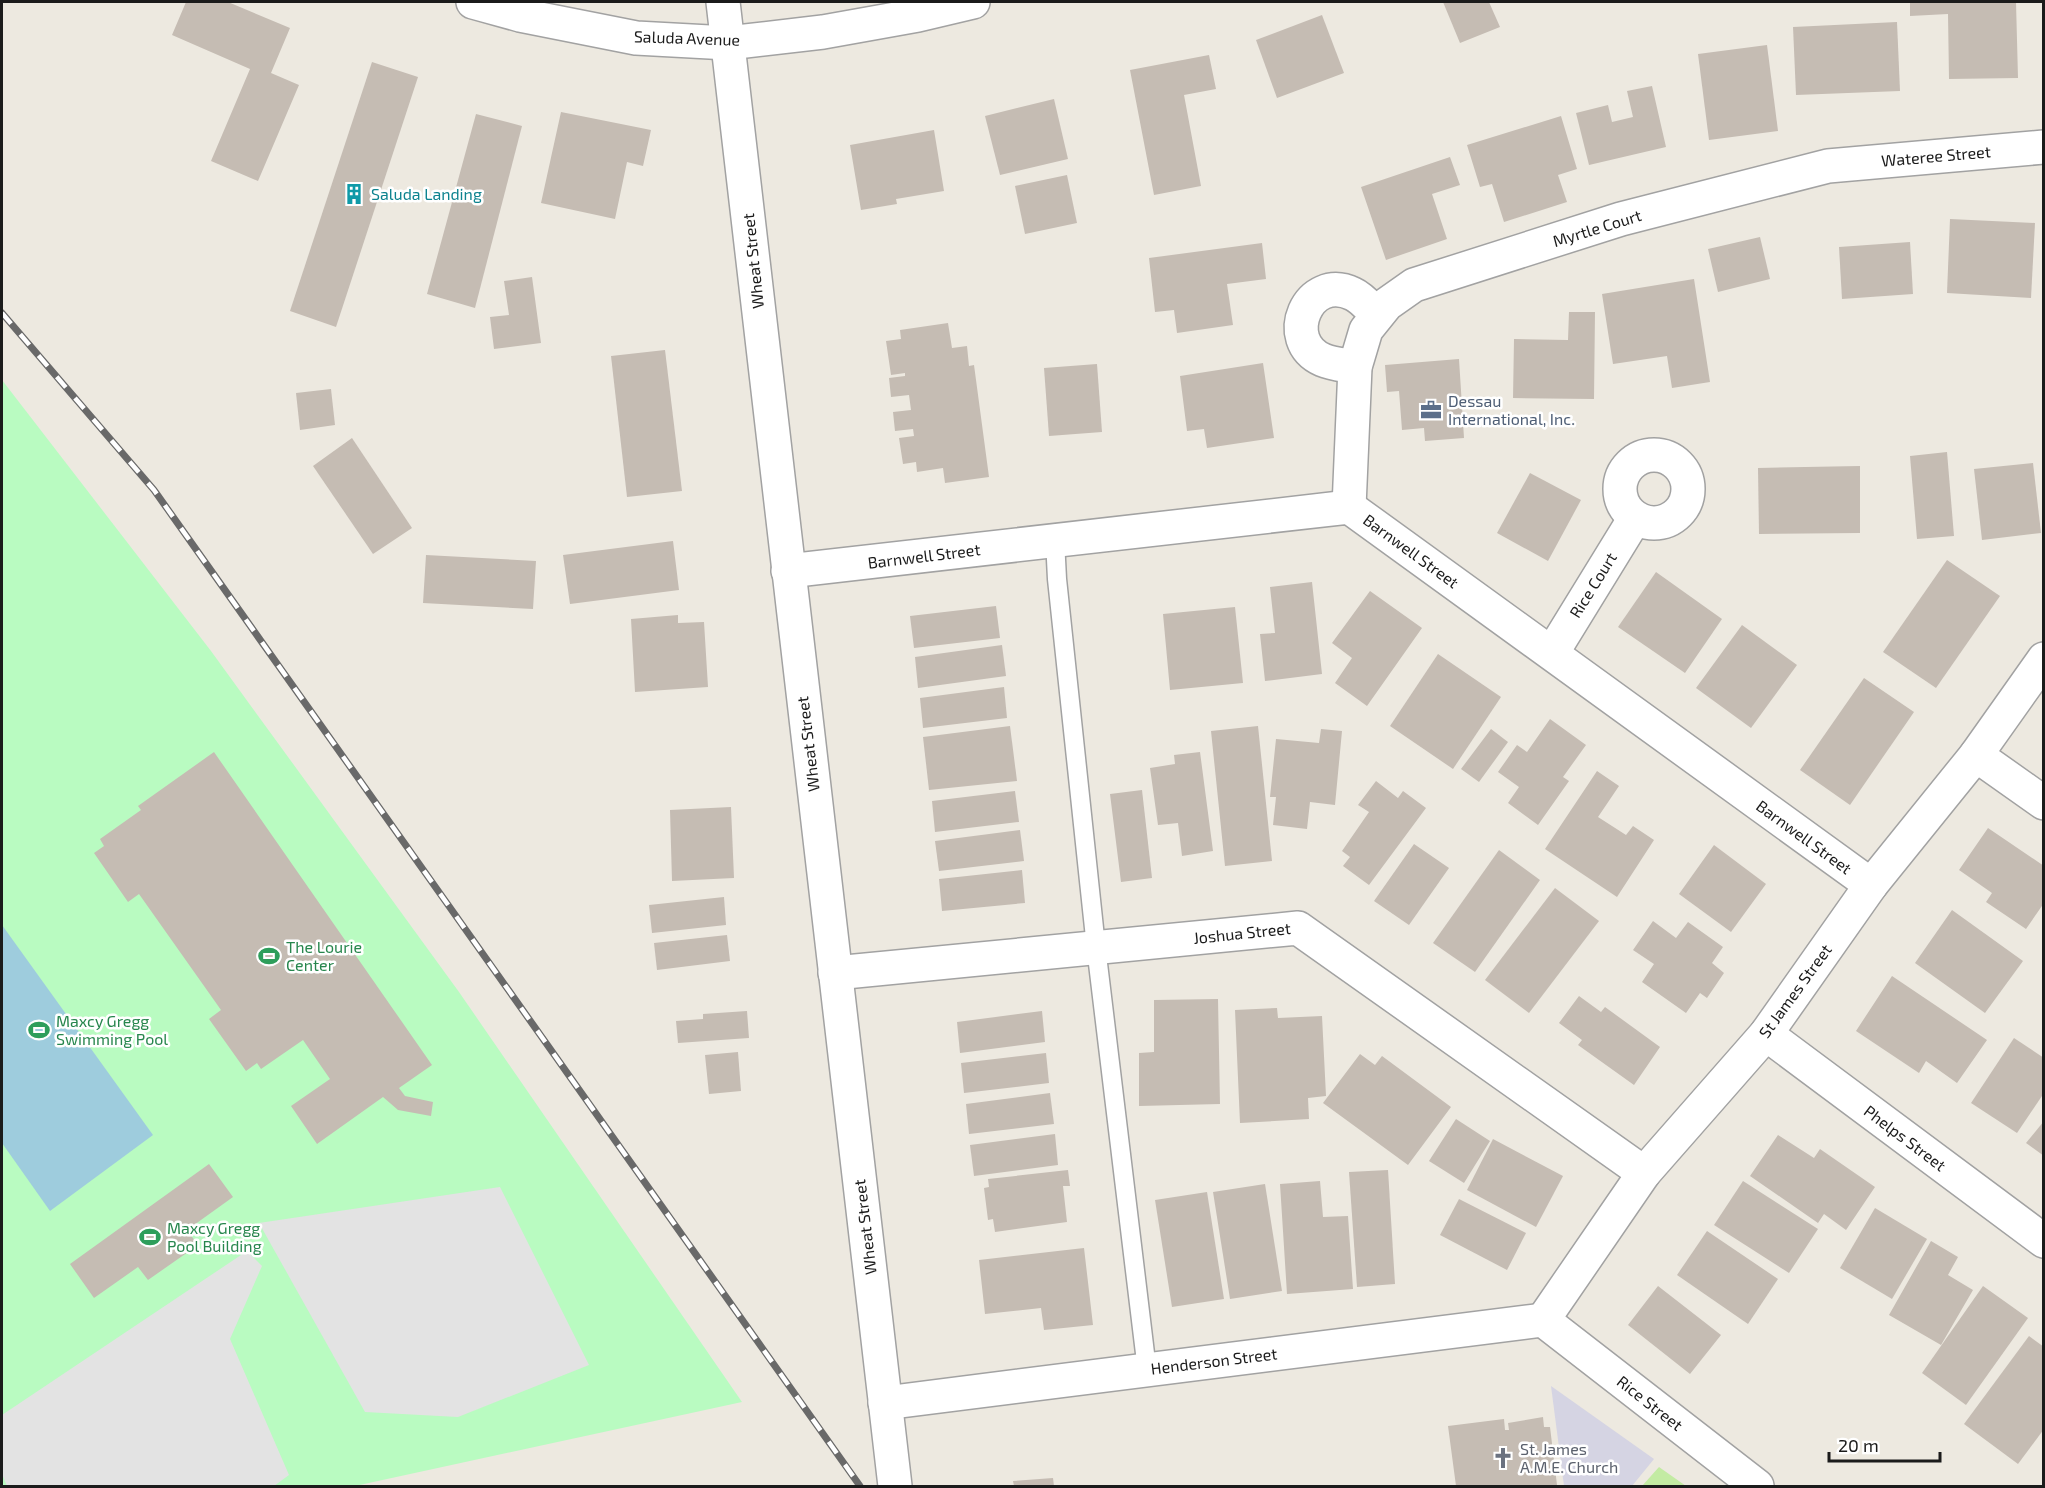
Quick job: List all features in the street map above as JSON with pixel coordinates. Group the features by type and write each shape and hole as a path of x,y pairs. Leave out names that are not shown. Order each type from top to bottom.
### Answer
{"street":[{"name":"Saluda Avenue","path":"473,2 520,15 636,38 728,43 823,32 918,15 973,2"},
{"name":"Wheat Street","path":"723,2 895,1486"},
{"name":"Wateree Street","path":"1828,166 2043,147"},
{"name":"Myrtle Court","path":"1349,507 1355,366 1366,330 1386,304 1414,285 1621,219 1828,166"},
{"path":"1355,366 1323,360 1314,354 1306,345 1301,334 1304,311 1310,301 1320,294 1331,290 1343,290 1354,294 1377,315"},
{"name":"Barnwell Street","path":"788,571 1349,507 1871,885"},
{"name":"Rice Court","path":"1552,652 1635,518"},
{"name":"St James Street","path":"1543,1320 1644,1173 1766,1034 1871,885 1976,755 2043,659"},
{"path":"1976,755 2043,803"},
{"name":"Joshua Street","path":"835,973 1298,928 1644,1173"},
{"name":"Phelps Street","path":"1766,1034 2043,1241"},
{"name":"Henderson Street","path":"885,1403 1543,1320"},
{"name":"Rice Street","path":"1543,1320 1757,1486"}],"lane":[{"path":"1055,540 1057,579 1096,947 1148,1370"}],"green space":[{"path":"2,380 211,651 459,992 742,1402 355,1486 2,1486"},
{"path":"1659,1467 1686,1486 1642,1486"}],"shaded area":[{"path":"500,1187 589,1365 458,1417 365,1412 259,1223"},
{"path":"247,1251 262,1266 230,1339 289,1475 274,1486 7,1486 2,1474 2,1415"},
{"path":"1551,1386 1654,1459 1632,1486 1564,1486"}],"water":[{"name":"Maxcy Gregg Swimming Pool","path":"2,925 153,1135 50,1211 2,1143"}],"building":[{"path":"186,2 228,2 290,28 271,73 299,85 258,181 211,161 250,69 172,35"},
{"path":"1443,2 1489,2 1500,27 1460,43"},
{"path":"1910,2 2016,2 2018,78 1949,79 1948,14 1910,16"},
{"path":"1322,15 1344,73 1277,98 1256,40"},
{"path":"1897,22 1900,91 1796,95 1793,27"},
{"path":"1767,45 1778,131 1709,140 1698,54"},
{"path":"1209,55 1216,89 1184,95 1201,186 1154,195 1130,70"},
{"name":"Saluda Landing","path":"372,62 418,77 336,327 290,311"},
{"path":"1652,86 1666,147 1589,165 1576,113 1608,105 1612,122 1633,117 1627,91"},
{"path":"1054,99 1068,159 1000,175 985,116"},
{"path":"561,112 651,130 643,166 627,162 615,219 541,203"},
{"path":"476,114 522,126 475,308 427,294"},
{"path":"1561,116 1577,169 1558,175 1567,202 1504,222 1492,184 1480,187 1467,145"},
{"path":"934,130 944,191 896,199 897,204 861,210 850,145"},
{"path":"1450,157 1460,185 1432,194 1447,239 1386,260 1361,187"},
{"path":"1067,175 1077,223 1025,234 1015,186"},
{"path":"1950,219 2035,223 2031,298 1947,293"},
{"path":"1760,237 1770,279 1718,292 1708,249"},
{"path":"1910,242 1913,294 1842,299 1839,247"},
{"path":"1262,243 1266,279 1227,284 1233,325 1177,333 1174,310 1155,312 1149,258"},
{"path":"532,277 541,343 494,349 490,317 509,315 504,281"},
{"path":"1694,279 1710,382 1672,388 1667,356 1613,364 1602,294"},
{"path":"1569,312 1595,312 1594,399 1513,398 1514,339 1568,340"},
{"path":"948,323 952,348 967,346 969,366 974,365 989,477 945,483 943,468 917,472 916,462 903,464 899,438 914,436 913,429 895,431 893,412 911,410 909,395 891,397 889,378 905,376 905,373 891,375 886,341 901,339 900,330"},
{"path":"665,350 682,491 627,497 611,356"},
{"name":"Dessau International, Inc.","path":"1459,359 1464,438 1425,441 1424,428 1402,430 1399,391 1387,392 1385,365"},
{"path":"1263,363 1274,438 1207,448 1204,429 1187,431 1180,376"},
{"path":"1097,364 1102,432 1049,436 1044,368"},
{"path":"331,389 335,425 300,430 296,393"},
{"path":"352,438 412,528 373,554 313,466"},
{"path":"1947,452 1954,536 1917,539 1910,456"},
{"path":"2033,463 2041,533 1982,540 1974,469"},
{"path":"1860,466 1860,533 1759,534 1758,468"},
{"path":"1530,473 1581,500 1548,561 1497,533"},
{"path":"673,541 679,590 570,604 563,555"},
{"path":"426,555 536,561 533,609 423,603"},
{"path":"1947,560 2000,596 1936,688 1883,652"},
{"path":"1656,572 1722,619 1685,673 1618,627"},
{"path":"1312,582 1322,674 1265,681 1260,634 1275,633 1270,587"},
{"path":"1370,591 1422,628 1367,706 1335,683 1352,658 1332,643"},
{"path":"996,606 1000,638 914,648 910,616"},
{"path":"1235,607 1243,683 1170,690 1163,614"},
{"path":"678,615 678,623 704,622 708,687 635,692 631,619"},
{"path":"1742,625 1797,665 1751,728 1696,688"},
{"path":"1002,645 1006,676 918,688 915,657"},
{"path":"1438,654 1501,697 1453,769 1390,726"},
{"path":"1864,678 1914,712 1850,805 1800,770"},
{"path":"1004,687 1007,718 923,728 920,698"},
{"path":"1550,719 1586,745 1563,777 1569,781 1538,825 1508,803 1519,787 1498,772 1517,745 1527,752"},
{"path":"1010,726 1017,781 929,790 923,737"},
{"path":"1258,726 1272,861 1225,866 1211,731"},
{"path":"1321,729 1342,731 1335,805 1310,802 1307,829 1273,825 1276,797 1270,797 1276,739 1319,743"},
{"path":"1491,729 1508,742 1479,782 1461,769"},
{"name":"The Lourie Center","path":"214,752 432,1065 399,1088 405,1096 433,1102 431,1116 398,1110 383,1097 317,1144 291,1106 330,1079 303,1040 261,1069 257,1063 246,1071 209,1019 221,1010 139,894 128,902 94,853 104,846 100,839 141,810 138,806"},
{"path":"1200,752 1213,851 1182,856 1178,823 1158,825 1150,768 1175,764 1174,755"},
{"path":"1597,771 1619,786 1598,817 1626,835 1633,826 1654,840 1617,897 1545,849"},
{"path":"1376,781 1398,798 1403,791 1426,808 1369,885 1343,866 1350,857 1342,851 1369,812 1358,805"},
{"path":"1142,790 1152,878 1121,882 1110,794"},
{"path":"1015,791 1019,822 935,832 932,801"},
{"path":"731,807 734,878 672,881 670,810"},
{"path":"1988,828 2044,866 2044,903 2026,929 1986,902 1992,893 1959,870"},
{"path":"1020,830 1024,861 939,871 935,841"},
{"path":"1414,844 1449,868 1409,925 1374,901"},
{"path":"1714,845 1766,884 1731,932 1679,894"},
{"path":"1499,850 1540,880 1475,972 1433,943"},
{"path":"1022,870 1025,903 942,911 939,879"},
{"path":"1555,888 1599,921 1529,1013 1485,980"},
{"path":"724,897 726,925 652,933 649,905"},
{"path":"1952,910 2023,961 1985,1013 1915,963"},
{"path":"1653,921 1676,938 1688,922 1723,947 1712,963 1724,973 1707,998 1700,993 1686,1013 1642,982 1654,964 1633,950"},
{"path":"727,935 730,961 657,970 654,943"},
{"path":"1892,976 1987,1040 1957,1083 1926,1061 1919,1073 1856,1031"},
{"path":"1579,996 1601,1012 1605,1007 1660,1047 1634,1085 1578,1045 1582,1040 1559,1023"},
{"path":"1218,999 1220,1104 1139,1106 1139,1053 1154,1052 1154,1000"},
{"path":"1277,1008 1278,1018 1322,1016 1326,1096 1308,1098 1309,1119 1240,1123 1235,1010"},
{"path":"747,1011 749,1038 678,1043 676,1021 703,1019 703,1014"},
{"path":"1042,1011 1045,1042 960,1053 957,1022"},
{"path":"2014,1038 2044,1058 2044,1093 2017,1133 1971,1103"},
{"path":"738,1052 741,1091 709,1094 705,1055"},
{"path":"1046,1053 1049,1083 964,1093 961,1063"},
{"path":"1360,1054 1375,1065 1382,1056 1451,1107 1408,1165 1323,1103"},
{"path":"1050,1093 1054,1124 969,1134 966,1104"},
{"path":"1456,1119 1490,1141 1464,1183 1429,1161"},
{"path":"2044,1121 2044,1156 2026,1143"},
{"path":"1055,1134 1058,1165 974,1176 970,1145"},
{"path":"1778,1135 1814,1158 1820,1149 1875,1187 1846,1230 1824,1214 1818,1223 1750,1176"},
{"path":"1493,1139 1563,1176 1536,1227 1467,1190"},
{"name":"Maxcy Gregg Pool Building","path":"209,1164 233,1197 187,1230 198,1245 148,1280 138,1267 94,1298 70,1264"},
{"path":"1068,1170 1070,1186 1063,1186 1067,1222 995,1232 993,1219 988,1220 984,1188 989,1187 988,1179"},
{"path":"1388,1170 1395,1284 1357,1287 1349,1172"},
{"path":"1320,1181 1323,1217 1348,1216 1353,1289 1287,1294 1280,1184"},
{"path":"1743,1181 1818,1229 1789,1273 1714,1225"},
{"path":"1265,1184 1282,1291 1230,1299 1213,1192"},
{"path":"1207,1192 1224,1299 1172,1307 1155,1200"},
{"path":"1459,1199 1526,1233 1507,1270 1440,1235"},
{"path":"1875,1208 1927,1239 1892,1299 1840,1268"},
{"path":"1707,1231 1778,1279 1748,1324 1677,1275"},
{"path":"1931,1241 1958,1257 1948,1275 1973,1290 1941,1345 1889,1315"},
{"path":"1084,1248 1093,1325 1044,1330 1041,1308 985,1314 979,1260"},
{"path":"1658,1286 1721,1335 1690,1374 1628,1325"},
{"path":"1983,1286 2028,1318 1966,1405 1922,1373"},
{"path":"2029,1336 2044,1347 2044,1429 2018,1464 1964,1424"},
{"name":"St. James A.M.E. Church","path":"1543,1417 1544,1427 1550,1427 1557,1485 1456,1486 1448,1426 1504,1419 1505,1430 1509,1430 1508,1423"},
{"path":"1053,1478 1054,1486 1014,1486 1013,1481"}],"railway":[{"path":"2,313 154,490 860,1486"}],"place":[{"name":"Saluda Landing","path":"354,194"},
{"name":"Dessau International, Inc.","path":"1431,410"},
{"name":"The Lourie Center","path":"269,956"},
{"name":"Maxcy Gregg Swimming Pool","path":"39,1030"},
{"name":"Maxcy Gregg Pool Building","path":"150,1237"},
{"name":"St. James A.M.E. Church","path":"1503,1458"}]}
